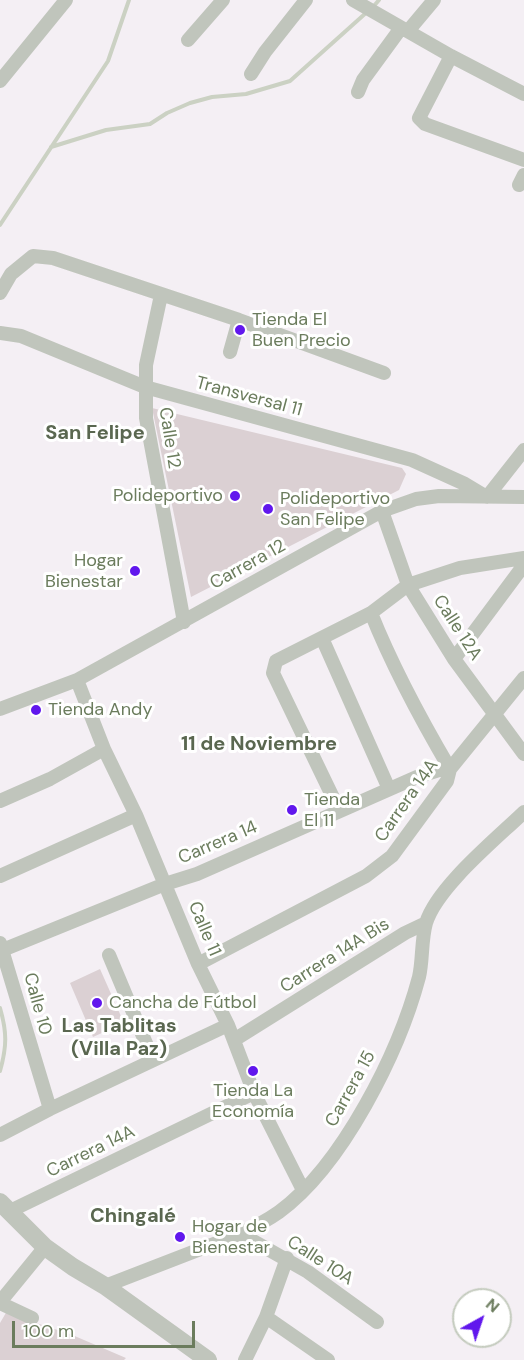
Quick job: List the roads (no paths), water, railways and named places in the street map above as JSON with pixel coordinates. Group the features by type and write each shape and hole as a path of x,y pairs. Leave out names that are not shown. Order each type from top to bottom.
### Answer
{"street":[{"path":"0,81 66,0"},
{"path":"188,40 223,0"},
{"path":"251,74 265,51 306,0"},
{"path":"353,0 451,56 524,94"},
{"path":"358,92 363,80 405,29 434,0"},
{"path":"451,56 419,118 425,124 524,160"},
{"path":"0,293 11,274 33,256 53,258 161,296 239,320 384,373"},
{"name":"Calle 12","path":"161,296 146,365 146,418 184,622"},
{"path":"230,351 239,320"},
{"name":"Transversal 11","path":"0,333 21,336 145,387 412,460 441,472 487,497"},
{"path":"487,497 524,450"},
{"path":"439,496 441,472"},
{"name":"Carrera 12","path":"0,709 77,680 382,511 416,499 439,496 524,497"},
{"name":"Calle 12A","path":"382,511 408,585 454,659 524,754"},
{"path":"339,810 273,673 276,661 371,613 408,585 460,568 524,558"},
{"path":"454,659 524,565"},
{"path":"371,613 387,655 450,769"},
{"path":"322,638 389,789"},
{"name":"Carrera 14A","path":"198,964 366,876 392,856 447,780 450,769 524,678"},
{"name":"Calle 11","path":"77,680 104,749 136,815 198,964 228,1025 254,1094 303,1190"},
{"path":"0,801 104,749"},
{"name":"Carrera 14","path":"1,948 165,884 197,874 417,777 442,769 450,769"},
{"name":"Carrera 15","path":"105,1286 241,1234 279,1212 328,1163 364,1106 395,1046 419,977 426,923 438,900 524,812"},
{"path":"0,876 136,815"},
{"name":"Carrera 14A Bis","path":"234,1040 405,933 426,923"},
{"name":"Calle 10","path":"1,948 50,1109"},
{"path":"109,955 153,1060"},
{"path":"0,1135 228,1025"},
{"name":"Carrera 14A","path":"5,1207 254,1094"},
{"path":"5,1207 45,1247 105,1286 208,1360"},
{"name":"Calle 10A","path":"241,1234 287,1258 377,1322"},
{"path":"32,1318 0,1303 45,1247"},
{"path":"245,1360 266,1317 287,1258"},
{"path":"266,1317 329,1360"}],"waterway":[{"path":"0,225 108,61 129,0"},
{"path":"373,7 379,0"},
{"path":"51,147 106,130 150,124 167,113 190,103 212,97 246,94 290,81 367,12"},
{"path":"0,1008 5,1039 0,1071"}],"place":[{"name":"Tienda El Buen Precio","path":"240,330"},
{"name":"Polideportivo","path":"235,496"},
{"name":"Polideportivo San Felipe","path":"268,509"},
{"name":"Hogar Bienestar","path":"135,571"},
{"name":"Tienda Andy","path":"36,710"},
{"name":"Tienda El 11","path":"292,810"},
{"name":"Cancha de Fútbol","path":"97,1003"},
{"name":"Tienda La Economía","path":"253,1071"},
{"name":"Hogar de Bienestar","path":"180,1237"}],"district":[{"name":"San Felipe","path":"95,434"},
{"name":"11 de Noviembre","path":"259,745"},
{"name":"Las Tablitas (Villa Paz)","path":"119,1038"},
{"name":"Chingalé","path":"133,1217"}]}
